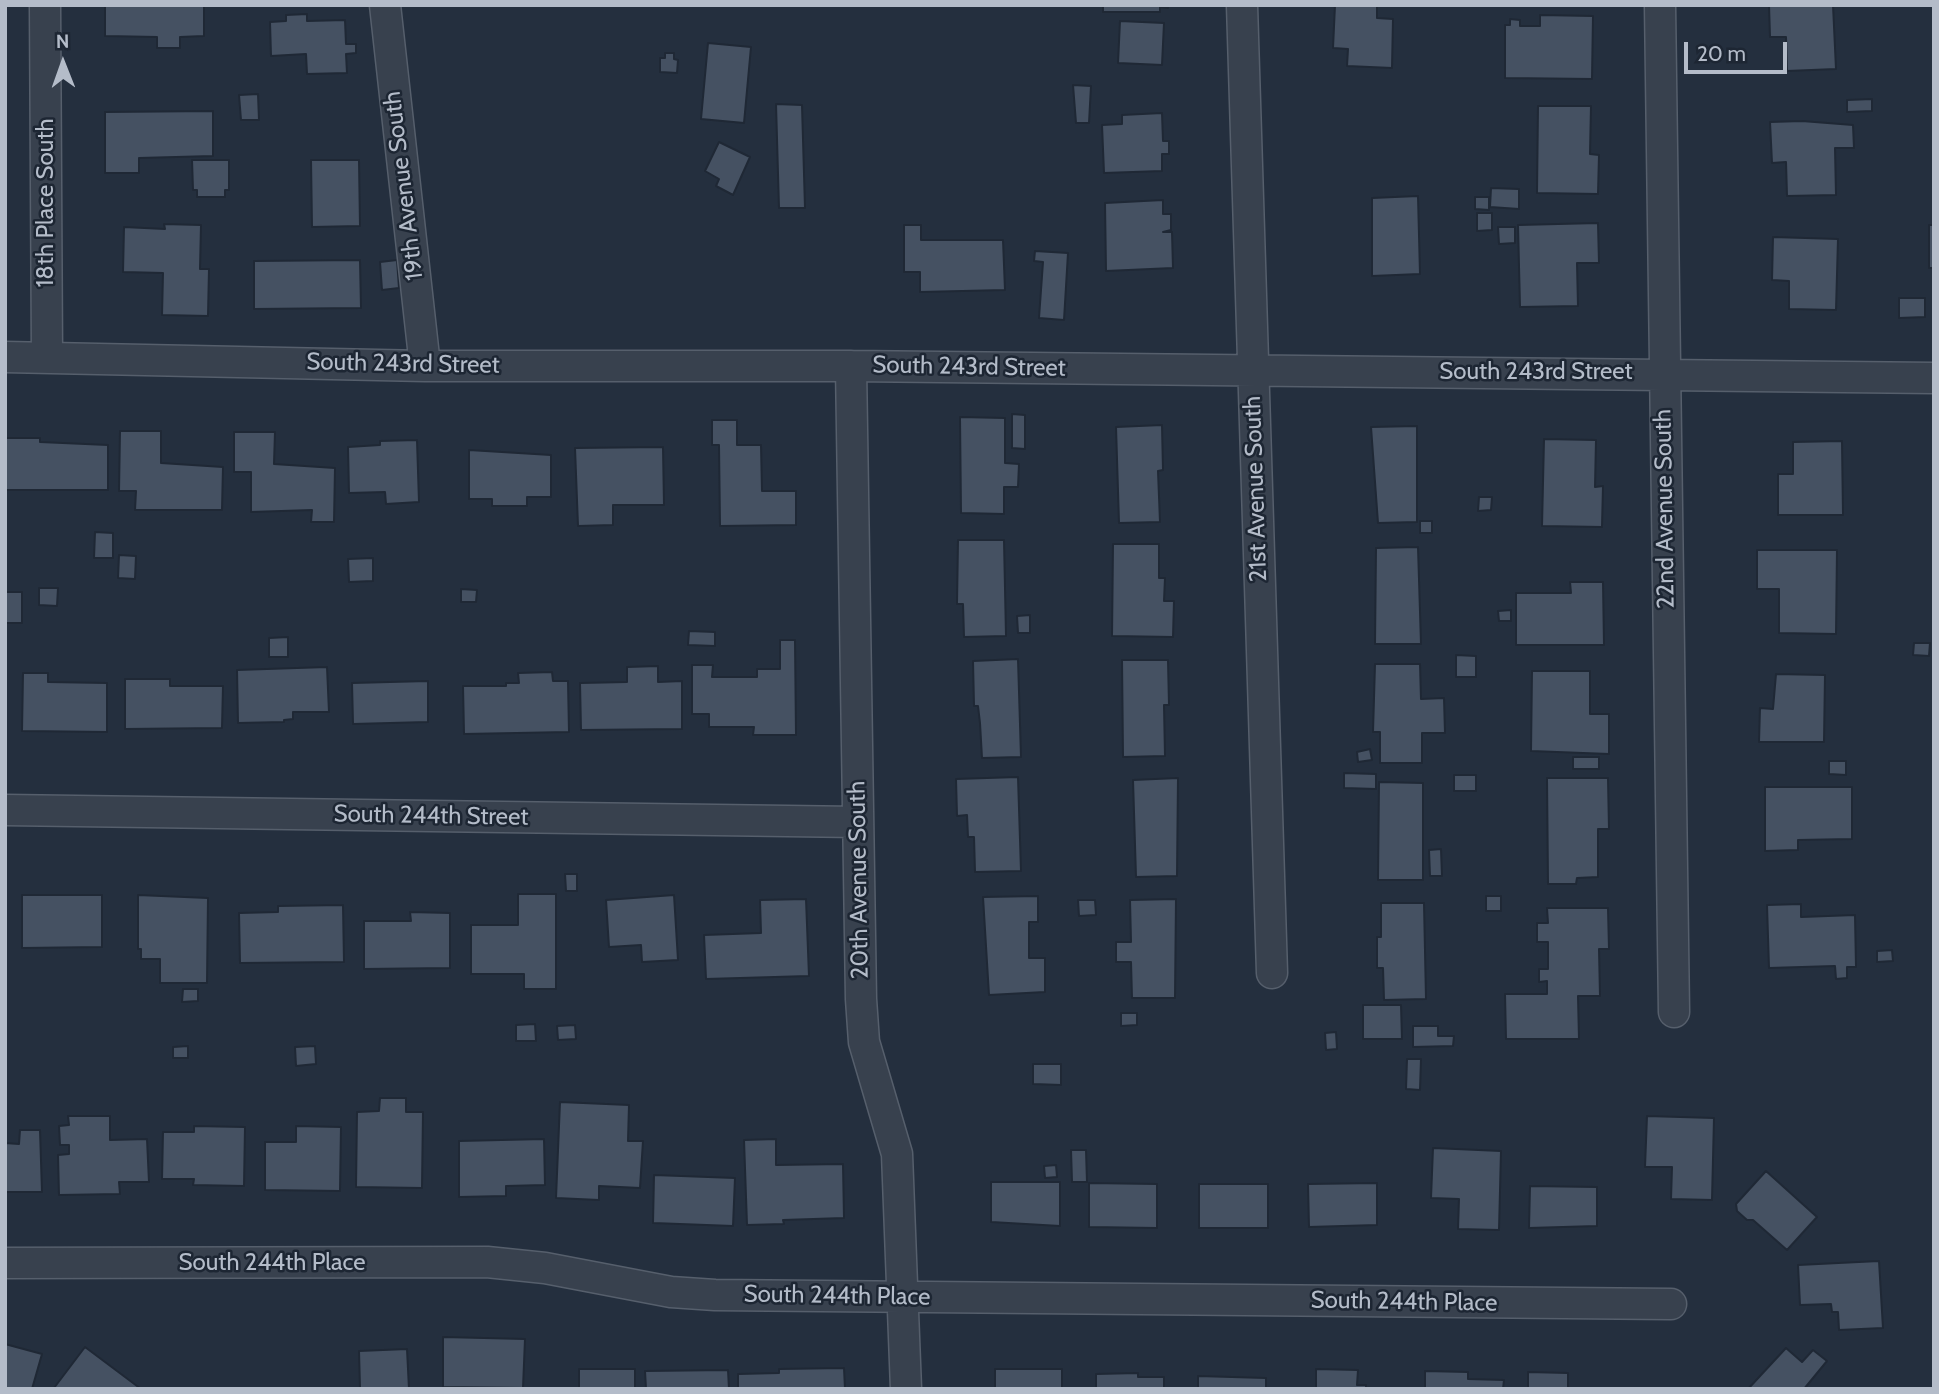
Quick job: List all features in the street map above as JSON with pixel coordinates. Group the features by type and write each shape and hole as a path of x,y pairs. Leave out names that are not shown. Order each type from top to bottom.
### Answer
{"street":[{"name":"18th Place South","path":"45,5 47,358"},
{"name":"19th Avenue South","path":"385,5 425,366"},
{"name":"21st Avenue South","path":"1242,5 1272,974"},
{"name":"22nd Avenue South","path":"1660,5 1663,373 1674,1012"},
{"name":"South 243rd Street","path":"5,357 425,366 851,366 1934,378"},
{"name":"20th Avenue South","path":"851,366 864,1042 897,1154 906,1389"},
{"name":"South 244th Street","path":"5,810 858,822"},
{"name":"South 244th Place","path":"5,1264 487,1262 545,1268 671,1292 904,1297 1671,1304"}],"building":[{"path":"105,5 204,5 204,36 180,37 180,48 157,48 157,37 105,36"},
{"path":"1103,5 1168,5 1168,8 1160,7 1160,12 1103,12"},
{"path":"1335,5 1377,5 1377,18 1393,19 1392,68 1347,66 1348,49 1333,48"},
{"path":"1769,5 1833,5 1836,69 1787,71 1786,37 1770,37"},
{"path":"307,14 307,21 345,20 346,44 356,44 356,53 346,54 347,73 307,74 306,54 271,56 270,22 286,21 286,15"},
{"path":"1540,15 1593,16 1592,79 1505,78 1505,25 1510,25 1510,19 1520,20 1520,26 1540,26"},
{"path":"1120,21 1164,23 1162,65 1118,63"},
{"path":"708,43 751,47 744,123 701,119"},
{"path":"665,53 674,53 674,59 678,60 677,73 660,72 660,58 665,58"},
{"path":"1073,85 1091,86 1089,123 1076,123"},
{"path":"258,94 259,120 241,120 239,95"},
{"path":"1872,99 1872,111 1847,112 1847,100"},
{"path":"776,104 802,105 805,208 779,208"},
{"path":"1538,106 1591,106 1590,154 1599,155 1598,194 1537,193"},
{"path":"213,111 213,156 139,158 139,173 105,173 105,112"},
{"path":"1162,113 1163,141 1169,141 1169,154 1162,154 1162,171 1104,173 1102,125 1122,124 1122,115"},
{"path":"1802,121 1853,125 1854,148 1835,148 1836,195 1787,196 1786,162 1772,163 1770,122"},
{"path":"719,142 750,157 733,195 716,186 719,179 705,171"},
{"path":"192,160 229,160 229,190 225,190 225,197 197,197 197,190 193,190"},
{"path":"311,160 359,160 360,226 312,227"},
{"path":"1491,188 1519,189 1519,209 1490,207"},
{"path":"1418,196 1420,274 1372,276 1372,198"},
{"path":"1475,197 1489,197 1489,210 1475,209"},
{"path":"1163,200 1163,214 1171,214 1171,230 1163,232 1172,232 1173,268 1106,271 1105,203"},
{"path":"1477,213 1492,213 1492,230 1477,231"},
{"path":"1598,223 1599,263 1577,263 1578,306 1520,307 1518,225"},
{"path":"164,224 201,225 200,269 209,269 208,316 162,315 163,273 123,272 124,227 165,229"},
{"path":"904,225 921,225 921,240 1003,240 1005,290 920,292 920,272 904,272"},
{"path":"1929,225 1934,225 1934,268 1929,268"},
{"path":"1498,227 1515,227 1515,243 1499,244"},
{"path":"1773,237 1838,239 1836,310 1789,309 1789,281 1772,280"},
{"path":"1035,251 1068,253 1064,320 1039,318 1043,262 1034,261"},
{"path":"360,260 361,308 254,309 254,261"},
{"path":"397,260 399,288 382,290 380,262"},
{"path":"1899,298 1925,298 1925,317 1899,318"},
{"path":"1012,414 1025,415 1025,449 1012,448"},
{"path":"960,417 1005,418 1005,463 1019,464 1018,487 1004,487 1004,514 961,513"},
{"path":"712,420 737,420 737,445 761,445 762,491 796,491 796,525 720,526 719,445 712,445"},
{"path":"1162,425 1163,470 1158,471 1160,522 1119,523 1116,427"},
{"path":"1417,426 1417,522 1378,523 1371,427"},
{"path":"120,431 161,431 161,463 223,467 222,510 135,510 136,491 119,491"},
{"path":"234,432 275,432 274,464 335,468 334,522 311,522 312,510 251,512 251,472 234,472"},
{"path":"6,438 40,438 40,442 108,445 108,490 6,490"},
{"path":"1544,439 1596,440 1595,487 1603,486 1602,527 1542,526"},
{"path":"417,440 419,502 386,504 385,492 349,493 348,447 380,445 380,441"},
{"path":"1842,441 1843,515 1778,515 1778,474 1793,474 1793,442"},
{"path":"663,447 664,505 613,505 613,525 578,526 575,448"},
{"path":"469,450 551,455 551,497 527,497 527,506 492,506 492,499 469,499"},
{"path":"1479,497 1492,497 1491,510 1478,511"},
{"path":"1420,521 1432,521 1432,533 1420,533"},
{"path":"95,532 113,533 113,558 94,558"},
{"path":"958,540 1004,540 1006,636 964,637 963,604 957,604"},
{"path":"1113,544 1159,544 1159,578 1165,578 1164,601 1174,601 1173,637 1112,636"},
{"path":"1418,547 1421,644 1375,644 1376,548"},
{"path":"1757,550 1837,550 1836,634 1779,633 1779,589 1757,589"},
{"path":"119,555 136,556 135,579 118,578"},
{"path":"373,558 373,581 349,582 348,559"},
{"path":"1570,582 1603,582 1604,645 1516,645 1516,593 1571,593"},
{"path":"39,588 58,588 57,606 39,605"},
{"path":"461,589 477,590 476,602 461,602"},
{"path":"6,592 22,592 22,623 6,623"},
{"path":"1511,610 1511,621 1499,621 1498,611"},
{"path":"1030,615 1030,633 1018,633 1017,616"},
{"path":"689,631 715,632 715,646 688,645"},
{"path":"288,637 288,657 269,657 269,638"},
{"path":"780,640 795,640 796,735 753,735 754,727 709,727 709,714 692,714 692,665 713,665 712,677 757,677 757,669 780,669"},
{"path":"1914,643 1930,643 1929,656 1913,655"},
{"path":"1456,655 1476,656 1476,677 1456,677"},
{"path":"1018,659 1021,757 982,758 978,706 974,706 973,661"},
{"path":"1122,660 1168,660 1169,705 1164,705 1165,756 1123,757"},
{"path":"1375,664 1420,664 1421,699 1444,698 1445,733 1422,733 1422,763 1380,763 1380,732 1373,732"},
{"path":"658,666 658,682 682,681 682,729 581,730 580,683 627,682 627,667"},
{"path":"327,667 329,712 293,712 293,719 284,722 238,723 237,670"},
{"path":"1532,671 1590,671 1590,714 1609,714 1609,754 1531,751"},
{"path":"552,672 553,681 568,681 569,732 464,734 463,686 506,686 506,683 519,683 518,673"},
{"path":"23,673 48,673 48,682 107,683 107,732 22,731"},
{"path":"1776,674 1825,675 1824,742 1759,742 1760,708 1773,709"},
{"path":"125,679 170,679 170,686 223,686 222,728 125,729"},
{"path":"428,681 428,722 353,724 352,683"},
{"path":"1370,749 1372,760 1358,762 1357,752"},
{"path":"1573,757 1599,757 1599,769 1573,769"},
{"path":"1829,761 1846,761 1846,775 1829,774"},
{"path":"1344,773 1376,774 1376,789 1344,788"},
{"path":"1454,775 1476,775 1476,791 1454,791"},
{"path":"1018,777 1021,871 975,872 974,837 968,837 967,815 957,816 956,779"},
{"path":"1178,778 1177,876 1136,877 1133,780"},
{"path":"1547,778 1608,778 1609,829 1598,829 1598,877 1577,878 1576,884 1548,884"},
{"path":"1379,782 1423,783 1423,880 1378,880"},
{"path":"1765,787 1852,787 1852,839 1798,840 1798,850 1765,851"},
{"path":"1441,849 1442,876 1430,876 1429,850"},
{"path":"565,874 577,874 577,891 566,891"},
{"path":"518,894 556,894 556,989 524,989 524,974 471,974 471,925 518,925"},
{"path":"22,895 102,895 102,947 22,948"},
{"path":"138,895 208,898 207,983 160,983 160,959 141,959 141,949 138,949"},
{"path":"674,895 678,960 642,962 641,945 609,947 606,900"},
{"path":"1038,896 1038,922 1029,922 1029,958 1045,958 1045,992 989,995 983,897"},
{"path":"1486,896 1501,896 1501,911 1486,911"},
{"path":"806,899 809,976 706,979 704,935 761,933 760,900"},
{"path":"1176,899 1175,998 1132,998 1131,962 1116,962 1116,942 1131,942 1130,900"},
{"path":"1078,900 1095,900 1096,915 1079,916"},
{"path":"1381,903 1424,903 1426,999 1384,1000 1383,968 1377,968"},
{"path":"1801,904 1801,917 1855,915 1856,967 1847,967 1847,978 1836,979 1835,966 1769,968 1767,905"},
{"path":"343,905 344,962 240,963 239,913 278,912 278,906"},
{"path":"1547,908 1608,908 1609,949 1599,949 1600,996 1578,996 1579,1039 1506,1039 1505,994 1547,994 1547,981 1539,982 1539,969 1548,969 1548,942 1537,942 1537,923 1548,923"},
{"path":"410,912 450,913 450,968 364,969 364,921 411,921"},
{"path":"1892,950 1893,961 1877,962 1877,951"},
{"path":"183,989 198,989 198,1001 182,1002"},
{"path":"1363,1005 1401,1005 1402,1039 1363,1039"},
{"path":"1121,1013 1137,1013 1137,1025 1121,1026"},
{"path":"535,1024 536,1041 516,1041 516,1025"},
{"path":"575,1025 576,1039 558,1040 557,1026"},
{"path":"1413,1026 1438,1026 1438,1036 1454,1036 1453,1046 1413,1047"},
{"path":"1336,1032 1337,1049 1326,1050 1325,1033"},
{"path":"188,1046 188,1058 173,1058 173,1047"},
{"path":"315,1046 316,1064 296,1066 295,1047"},
{"path":"1407,1059 1421,1059 1420,1090 1406,1089"},
{"path":"1033,1064 1061,1064 1061,1085 1033,1084"},
{"path":"380,1098 406,1098 406,1112 423,1112 422,1188 356,1187 357,1112 379,1111"},
{"path":"560,1102 629,1105 628,1141 643,1141 640,1188 599,1186 599,1200 556,1198"},
{"path":"68,1116 110,1116 110,1140 147,1139 149,1182 119,1182 120,1194 59,1195 58,1155 69,1154 69,1145 60,1145 59,1126 69,1125"},
{"path":"1647,1116 1714,1118 1712,1200 1671,1199 1672,1167 1645,1167"},
{"path":"194,1126 245,1127 244,1186 193,1185 194,1179 162,1179 163,1132 194,1132"},
{"path":"296,1126 341,1127 340,1191 265,1190 265,1142 296,1142"},
{"path":"20,1130 40,1130 42,1192 5,1192 5,1143 19,1144"},
{"path":"544,1139 545,1185 506,1186 506,1196 459,1197 459,1141"},
{"path":"776,1139 776,1165 843,1164 844,1218 783,1220 784,1224 747,1225 744,1140"},
{"path":"1433,1148 1501,1151 1499,1230 1458,1229 1459,1199 1431,1198"},
{"path":"1071,1150 1086,1150 1087,1182 1072,1182"},
{"path":"1056,1165 1057,1177 1045,1178 1044,1166"},
{"path":"1766,1171 1817,1217 1787,1250 1753,1220 1747,1220 1737,1211 1736,1204"},
{"path":"654,1175 735,1178 733,1226 653,1223"},
{"path":"991,1182 1060,1182 1060,1226 991,1222"},
{"path":"1089,1183 1157,1184 1157,1228 1089,1227"},
{"path":"1377,1183 1377,1225 1309,1227 1308,1184"},
{"path":"1199,1184 1268,1184 1268,1228 1199,1228"},
{"path":"1530,1186 1597,1187 1597,1226 1529,1228"},
{"path":"1879,1261 1883,1328 1839,1330 1838,1312 1832,1312 1831,1304 1800,1305 1798,1265"},
{"path":"443,1337 525,1339 523,1388 443,1387"},
{"path":"5,1344 42,1354 32,1389 5,1389"},
{"path":"85,1347 141,1389 54,1388"},
{"path":"1786,1348 1802,1362 1813,1350 1827,1361 1804,1389 1748,1389"},
{"path":"407,1349 409,1389 356,1389 360,1388 359,1351"},
{"path":"844,1368 845,1389 738,1389 738,1374 779,1373 779,1369"},
{"path":"579,1369 635,1369 635,1389 579,1389"},
{"path":"995,1369 1062,1369 1062,1389 995,1389"},
{"path":"1316,1369 1358,1370 1357,1385 1366,1385 1366,1389 1316,1389"},
{"path":"728,1370 729,1389 646,1389 645,1371"},
{"path":"1425,1371 1468,1372 1468,1379 1504,1380 1503,1389 1425,1389"},
{"path":"1528,1372 1568,1373 1568,1389 1528,1389"},
{"path":"1138,1373 1138,1377 1164,1377 1164,1389 1096,1389 1096,1374"},
{"path":"1198,1376 1266,1378 1266,1389 1198,1389"}]}
